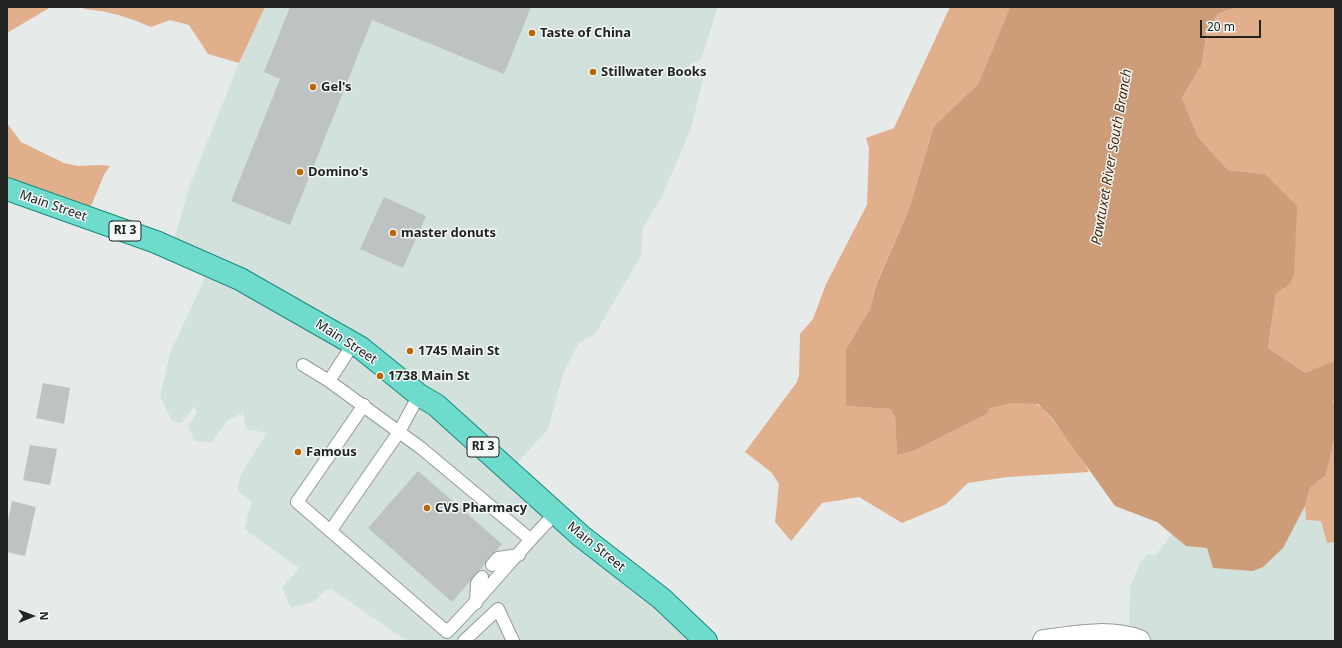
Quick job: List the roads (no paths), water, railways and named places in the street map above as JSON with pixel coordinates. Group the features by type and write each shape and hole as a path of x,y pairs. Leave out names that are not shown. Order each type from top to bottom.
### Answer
{"main road":[{"name":"Main Street","path":"7,190 156,242 240,279 353,344 419,395 436,405 581,536 662,599 706,641"}],"street":[{"path":"1044,641 1071,637 1115,638 1139,641"}],"lane":[{"path":"329,381 353,344"},
{"path":"303,365 364,405 530,539"},
{"path":"331,530 399,432 419,395"},
{"path":"364,405 297,502 447,632 476,603 530,539 556,513"},
{"path":"492,566 498,558 518,555"},
{"path":"476,603 477,583 482,577"},
{"path":"464,641 498,609 513,641"}],"water":[{"path":"1010,7 1236,7 1218,14 1207,30 1202,64 1182,98 1198,137 1228,170 1265,174 1297,206 1294,276 1289,285 1276,293 1268,348 1304,372 1335,404 1335,436 1326,475 1310,488 1305,506 1283,548 1263,567 1253,571 1213,568 1207,548 1186,546 1157,522 1115,506 1052,418 1038,404 1013,403 990,408 987,414 914,451 897,455 895,417 890,409 846,406 846,349 870,309 876,285 909,209 934,126 978,84"}],"waterway":[{"name":"Pawtuxet River South Branch","path":"1274,406 1335,380"}],"place":[{"name":"Taste of China","path":"532,33"},
{"name":"Stillwater Books","path":"593,72"},
{"name":"Gel's","path":"313,87"},
{"name":"Domino's","path":"300,172"},
{"name":"master donuts","path":"393,233"},
{"name":"1745 Main St","path":"410,351"},
{"name":"1738 Main St","path":"380,376"},
{"name":"Famous","path":"298,452"},
{"name":"CVS Pharmacy","path":"427,508"}]}
